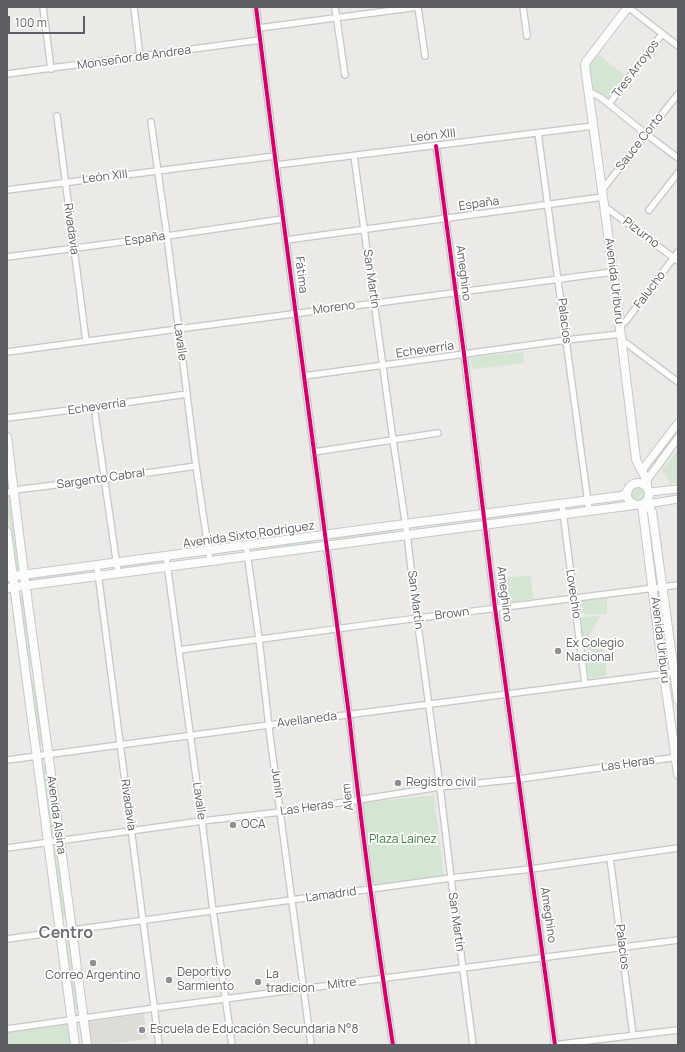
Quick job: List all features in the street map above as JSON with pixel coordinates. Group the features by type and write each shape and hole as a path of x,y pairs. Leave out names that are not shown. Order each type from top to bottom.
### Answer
{"main road":[{"name":"Avenida Uriburu","path":"628,7 586,62 585,66 621,333 636,459 638,465 644,473 648,486"},
{"name":"Avenida Alsina","path":"7,437 10,491 24,574 87,1045"},
{"path":"628,489 638,483 644,484 648,486 650,497 643,504 628,500 627,497 628,489 642,470"},
{"name":"Avenida Sixto Rodríguez","path":"10,577 621,496 628,489"},
{"name":"Avenida Uriburu","path":"643,504 652,512 676,672 678,700"},
{"name":"Avenida Uriburu","path":"643,504 678,774"},
{"name":"Avenida Sixto Rodríguez","path":"10,587 643,504"},
{"name":"Avenida Alsina","path":"7,532 10,587 26,675 75,1045"},
{"path":"26,675 37,673"}],"street":[{"path":"43,7 51,69"},
{"path":"134,7 140,57"},
{"name":"Fátima","path":"256,7 326,546"},
{"path":"336,7 345,75"},
{"path":"259,28 418,7 425,56"},
{"path":"523,7 527,36"},
{"path":"628,7 678,46"},
{"name":"Tres Arroyos","path":"609,104 662,34"},
{"name":"Monseñor de Andrea","path":"7,74 260,40"},
{"path":"588,91 600,97 678,158"},
{"name":"Sauce Corto","path":"602,194 646,134 678,94"},
{"name":"Rivadavia","path":"57,116 86,341"},
{"name":"Lavalle","path":"151,122 207,550 210,561"},
{"name":"León XIII","path":"276,166 593,126"},
{"name":"Palacios","path":"538,132 589,510"},
{"name":"Ameghino","path":"436,146 464,354 495,608 532,869 554,1045"},
{"name":"León XIII","path":"7,190 275,156"},
{"name":"San Martín","path":"354,156 392,440 407,534 473,1045"},
{"path":"649,210 678,173"},
{"name":"España","path":"286,240 446,219 548,204 602,194"},
{"name":"Pizurno","path":"604,206 676,260"},
{"name":"España","path":"7,257 74,249 283,219"},
{"name":"Falucho","path":"621,333 626,322 676,260 678,252"},
{"name":"Moreno","path":"7,352 613,272"},
{"path":"621,333 678,382"},
{"name":"Echeverría","path":"304,376 621,333"},
{"name":"Echeverría","path":"7,418 187,394"},
{"path":"94,407 118,573"},
{"path":"642,470 678,423"},
{"path":"314,452 438,433"},
{"path":"678,438 648,486 678,489"},
{"name":"Sargento Cabral","path":"10,491 196,466"},
{"name":"Avenida Sixto Rodríguez","path":"643,504 678,499"},
{"name":"Lovechio","path":"562,504 585,684"},
{"name":"Junín","path":"246,545 311,1045"},
{"name":"Alem","path":"326,546 349,715 370,890 393,1045"},
{"name":"Lavalle","path":"166,556 232,1045"},
{"name":"Rivadavia","path":"96,565 159,1045"},
{"name":"Brown","path":"179,650 678,584"},
{"name":"Avellaneda","path":"7,760 676,672"},
{"name":"Las Heras","path":"7,848 202,821 281,812 440,787 519,779 677,757"},
{"name":"Lamadrid","path":"7,939 678,848"},
{"name":"Palacios","path":"610,858 633,1035"},
{"name":"Mitre","path":"7,1029 154,1008 225,1000 678,940"},
{"path":"554,1045 678,1030"}],"shaded area":[{"path":"144,1014 147,1039 104,1045 91,1045 87,1022"}],"green space":[{"path":"596,53 625,75 607,100 594,90 589,73 588,64"},
{"path":"523,352 524,363 472,369 470,357"},
{"path":"678,429 678,432 653,465 653,469 647,475 644,469"},
{"path":"678,450 678,483 670,484 662,470"},
{"path":"639,485 645,488 648,494 645,500 639,503 633,500 630,494 633,488"},
{"path":"10,500 20,569 16,569 7,507 7,501"},
{"path":"555,507 556,513 545,515 547,511 534,513 530,517 492,522 492,516 500,515 497,518 513,516 517,512"},
{"path":"475,518 476,524 466,525 468,521 451,523 448,528 415,532 414,526 422,525 420,529 436,527 439,522"},
{"path":"395,529 396,534 333,543 332,538"},
{"path":"316,539 317,545 255,553 254,548"},
{"path":"156,560 157,566 123,570 122,565"},
{"path":"87,569 87,575 29,582 29,577"},
{"path":"530,575 534,599 502,604 499,602 496,579"},
{"path":"24,596 33,665 29,665 20,597"},
{"path":"607,598 607,614 585,614 579,611 579,606 583,601"},
{"path":"600,616 586,641 582,642 580,617"},
{"path":"603,646 607,676 589,678 585,648"},
{"path":"35,681 43,744 39,745 31,682"},
{"path":"46,765 55,834 51,835 42,766"},
{"name":"Plaza Lainez","path":"434,795 444,876 373,885 363,803"},
{"path":"53,849 57,849 66,917 62,918"},
{"path":"65,940 69,940 78,1009 75,1009"},
{"path":"68,1024 71,1045 7,1045 7,1033"}],"cycle path":[{"path":"256,7 349,715 369,880 393,1045"},
{"path":"436,146 464,354 495,608 555,1045"}],"place":[{"name":"Ex Colegio Nacional","path":"558,651"},
{"name":"Registro civil","path":"398,783"},
{"name":"OCA","path":"233,825"},
{"name":"Correo Argentino","path":"93,963"},
{"name":"Deportivo Sarmiento","path":"169,980"},
{"name":"La tradicion","path":"258,982"},
{"name":"Escuela de Educación Secundaria N°8","path":"142,1030"}],"district":[{"name":"Centro","path":"66,934"}]}
